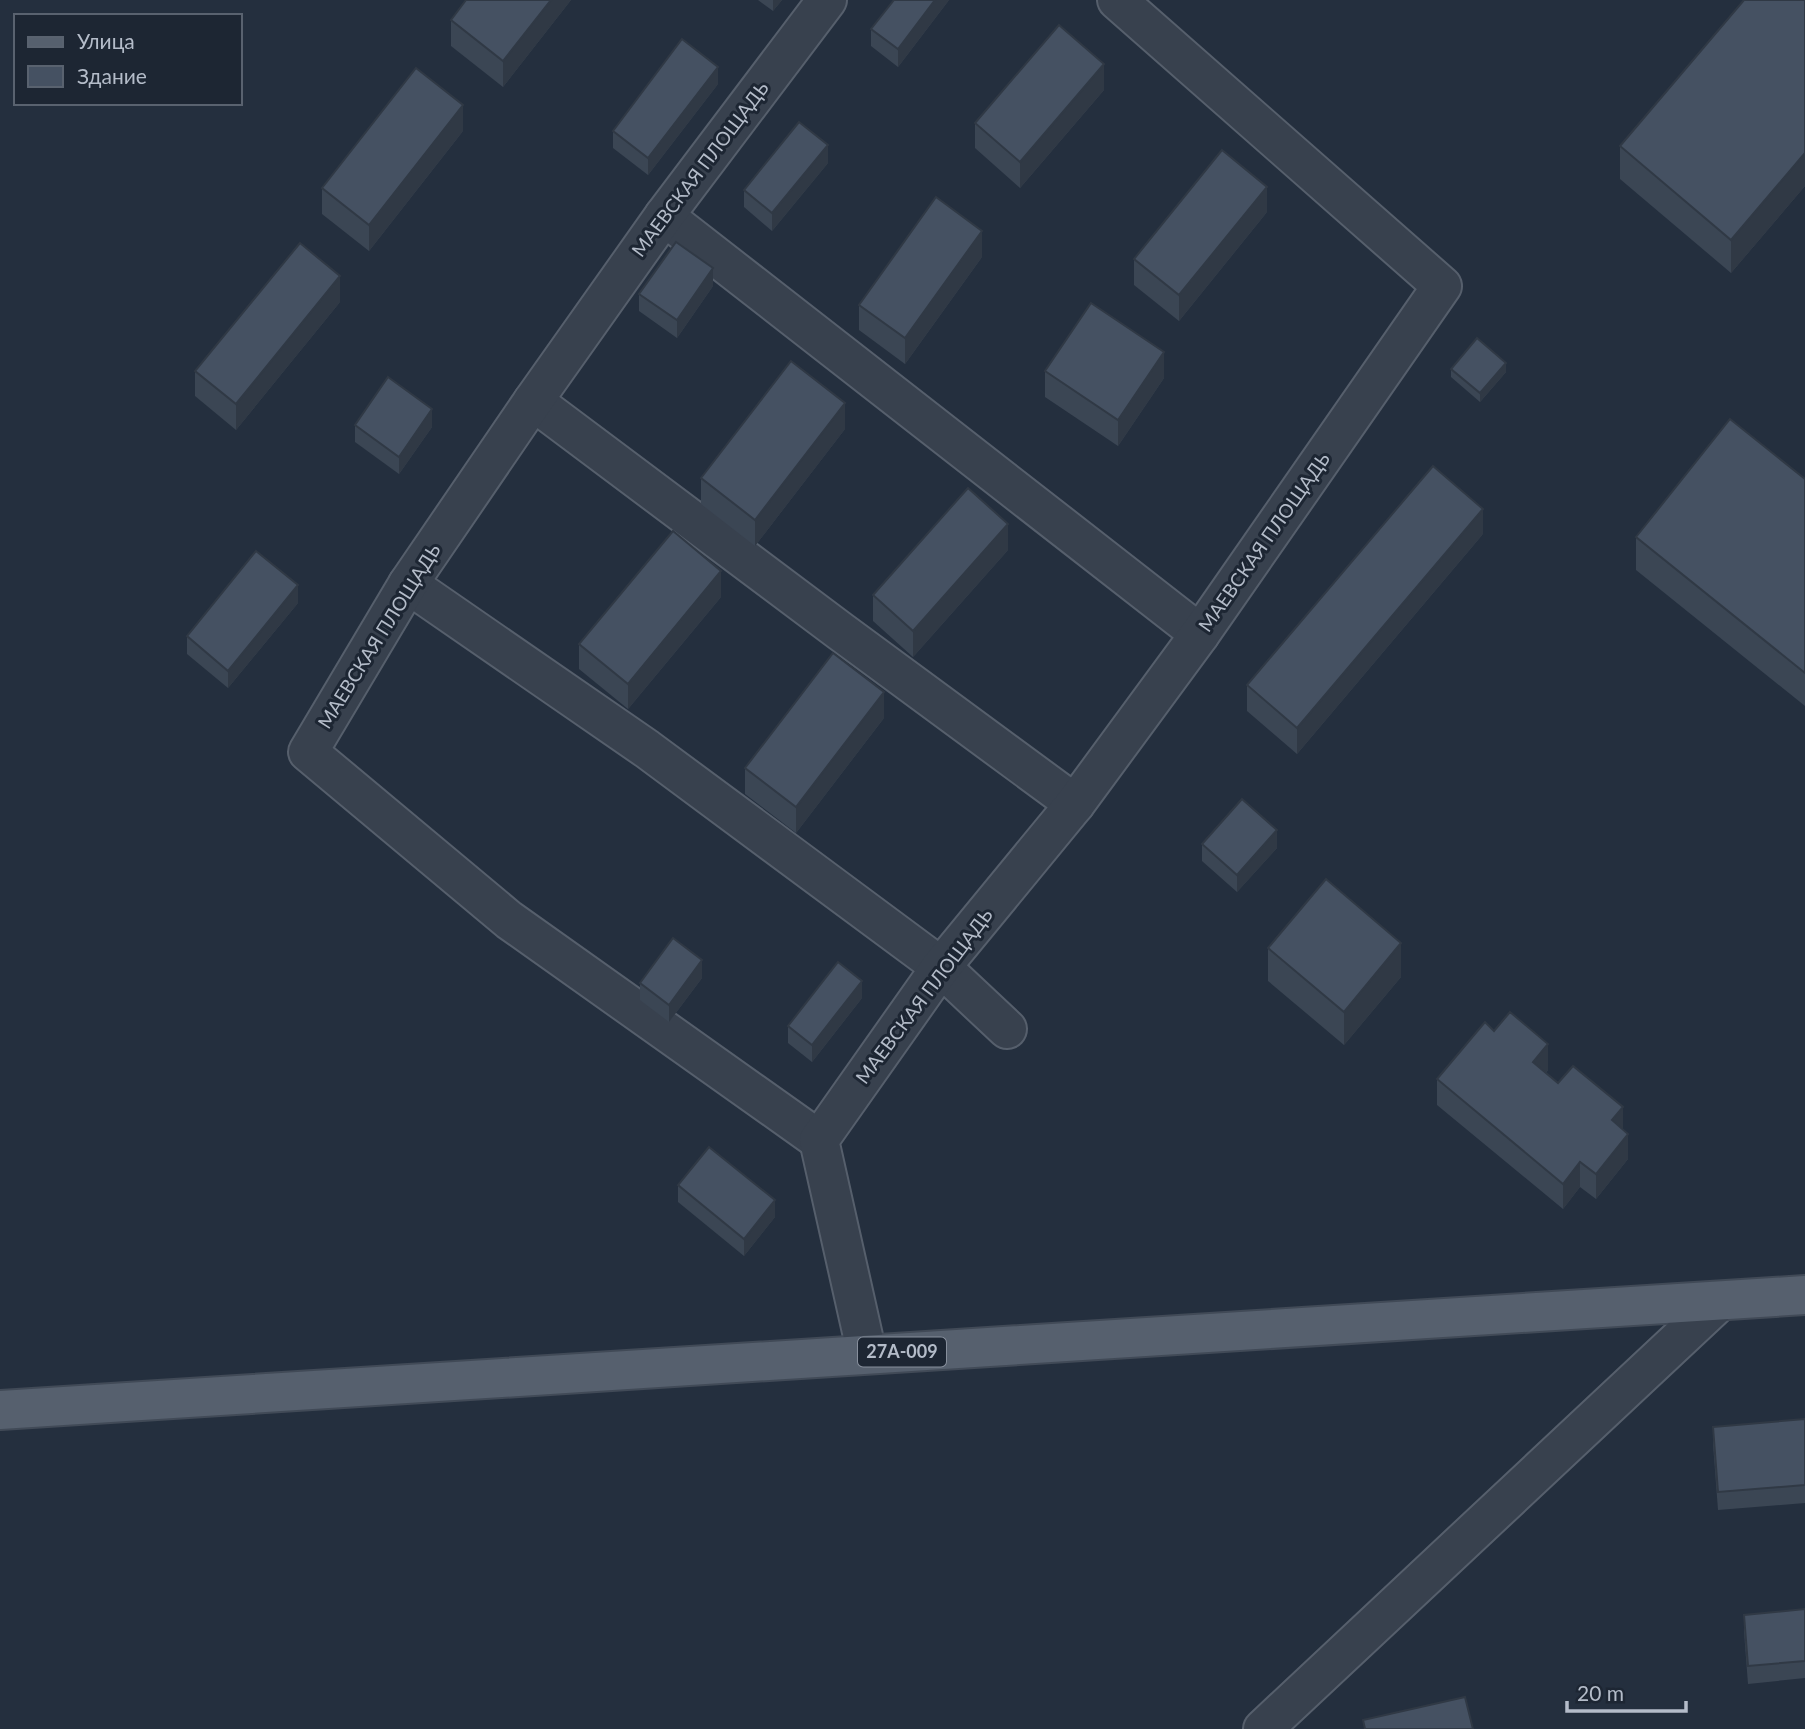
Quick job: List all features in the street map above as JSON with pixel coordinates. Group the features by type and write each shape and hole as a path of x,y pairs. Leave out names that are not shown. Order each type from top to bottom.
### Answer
{"main road":[{"name":"27А-009","path":"0,1409 1805,1296"}],"street":[{"name":"МАЕВСКАЯ ПЛОЩАДЬ","path":"827,0 664,216 533,401 408,584 308,752 509,920 819,1140 941,967 1074,804 1200,634 1442,286 1117,0"},
{"path":"664,216 1200,634"},
{"path":"533,401 1074,804"},
{"path":"408,584 647,749 941,967 1007,1029"},
{"path":"819,1140 867,1354"},
{"path":"1263,1729 1720,1301"}],"building":[{"path":"466,0 551,0 503,61 451,20"},
{"path":"894,0 935,0 898,49 871,29"},
{"path":"1744,0 1805,0 1805,153 1731,240 1620,146"},
{"path":"1059,25 1104,64 1020,162 975,123"},
{"path":"682,39 718,67 648,158 613,131"},
{"path":"416,68 463,105 369,225 322,188"},
{"path":"799,122 828,145 772,213 744,190"},
{"path":"1222,150 1267,187 1179,295 1134,259"},
{"path":"936,197 982,231 905,338 859,305"},
{"path":"676,242 713,268 677,320 639,294"},
{"path":"300,243 340,276 236,404 195,371"},
{"path":"1091,303 1164,352 1118,420 1045,371"},
{"path":"1477,338 1506,363 1480,393 1451,369"},
{"path":"791,361 845,403 755,520 701,478"},
{"path":"388,377 432,409 399,457 355,425"},
{"path":"1730,419 1805,479 1805,673 1636,537"},
{"path":"1433,466 1483,509 1297,728 1247,685"},
{"path":"968,488 1008,524 913,631 873,595"},
{"path":"673,531 721,571 628,684 579,644"},
{"path":"256,551 298,585 228,671 187,636"},
{"path":"833,653 884,692 796,807 745,768"},
{"path":"1242,799 1277,830 1237,875 1202,844"},
{"path":"1326,879 1401,943 1344,1012 1268,948"},
{"path":"673,938 702,960 669,1005 640,983"},
{"path":"838,962 862,981 812,1045 788,1026"},
{"path":"1510,1012 1548,1044 1533,1062 1558,1083 1573,1066 1623,1107 1612,1120 1628,1134 1596,1174 1580,1162 1563,1184 1437,1079 1485,1022 1494,1031"},
{"path":"709,1147 775,1200 744,1239 678,1185"},
{"path":"1805,1419 1805,1485 1718,1492 1713,1427"},
{"path":"1805,1609 1805,1661 1748,1666 1744,1615"},
{"path":"1465,1697 1473,1729 1365,1729 1363,1720"}]}
